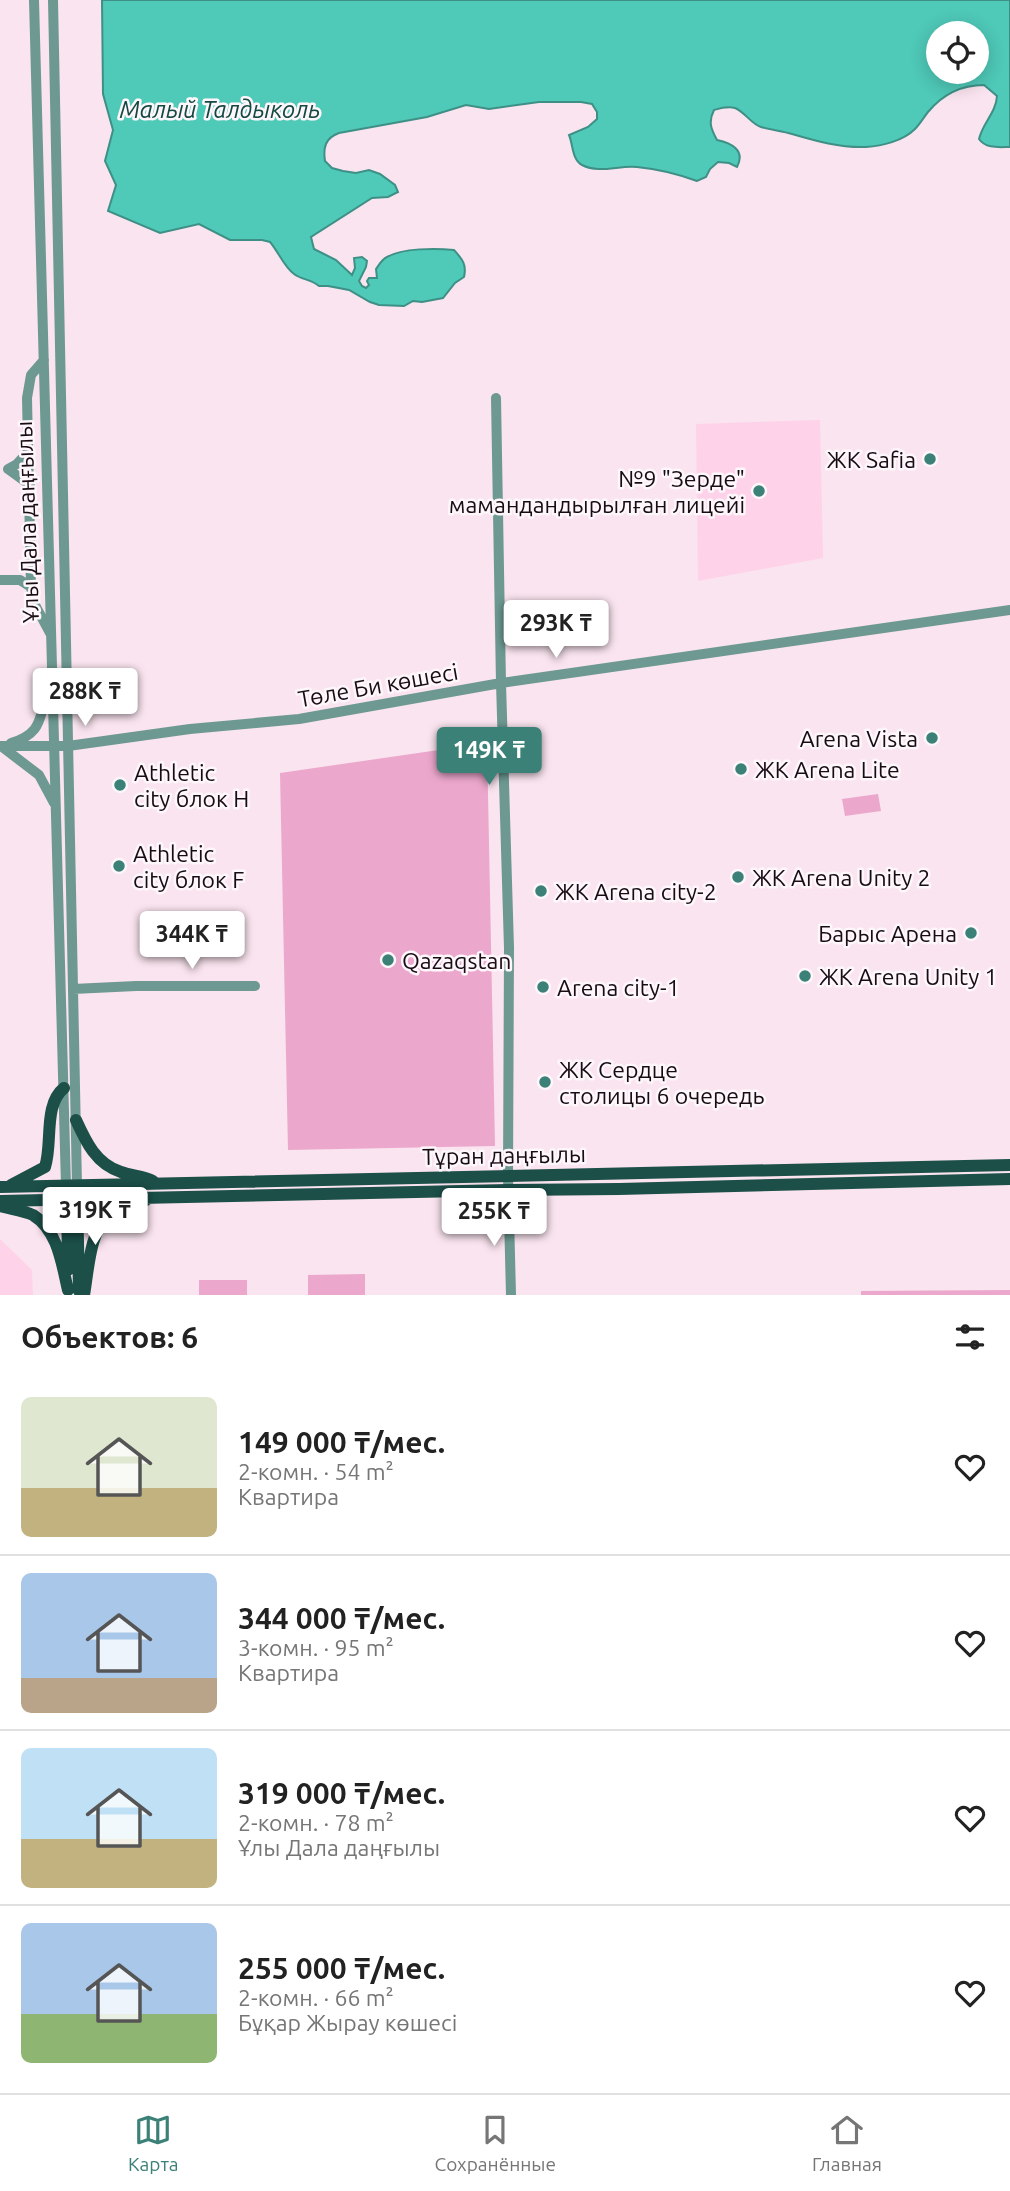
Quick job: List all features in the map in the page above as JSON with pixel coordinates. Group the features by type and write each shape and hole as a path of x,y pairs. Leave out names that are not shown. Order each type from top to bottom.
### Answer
{"main road":[{"path":"4,1186 45,1167 52,1104 64,1088"},
{"path":"76,1120 89,1147 103,1163 114,1170 145,1177 160,1184"},
{"name":"Тұран даңғылы","path":"0,1204 160,1184 508,1183 1010,1165"},
{"name":"Тұран даңғылы","path":"4,1186 154,1198 455,1191 508,1183 619,1189 1010,1179"},
{"path":"455,1191 494,1205 509,1220"},
{"name":"Ұлы Дала даңғылы","path":"72,1193 75,1294"},
{"path":"75,1294 101,1224 114,1213 154,1198"},
{"path":"0,1204 33,1215 44,1225 55,1241 75,1294"}],"street":[{"name":"Ұлы Дала даңғылы","path":"34,0 64,1088 72,1193"},
{"name":"Ұлы Дала даңғылы","path":"53,0 76,1120 72,1193"},
{"path":"41,276 58,275"},
{"path":"42,310 59,310"},
{"path":"44,360 31,375 27,398 31,587 34,603 51,634"},
{"path":"496,398 509,948 508,1183 511,1295"},
{"path":"4,470 17,464 29,451"},
{"path":"4,470 30,485"},
{"path":"0,580 20,580 31,587"},
{"name":"Төле Би көшесі","path":"0,746 68,746 190,729 299,719 501,683 1010,610"},
{"path":"0,746 24,739 33,732 41,720 44,699 52,685"},
{"path":"0,746 39,775 56,806"},
{"path":"73,989 255,986"}],"shaded area":[{"name":"№9 \"Зерде\" мамандандырылған лицейі","path":"820,420 823,558 698,581 696,424"},
{"name":"Qazaqstan","path":"487,743 495,1146 288,1150 280,773"},
{"path":"878,794 881,811 845,816 842,799"},
{"path":"0,1239 32,1270 33,1295 0,1295"},
{"path":"365,1274 365,1295 308,1295 308,1275"},
{"path":"199,1280 247,1280 247,1295 199,1295"},
{"path":"1010,1290 1010,1295 861,1295 861,1291"}],"water":[{"name":"Малый Талдыколь","path":"102,0 1010,0 1010,147 989,146 979,139 997,96 984,85 953,92 940,100 905,137 872,146 856,147 819,141 761,127 735,108 714,110 711,122 715,136 717,140 736,148 739,161 737,167 718,162 706,177 697,181 645,168 595,169 579,163 569,135 588,127 597,119 597,112 592,104 581,102 539,102 489,109 466,105 427,117 334,135 326,144 324,152 325,161 332,168 356,173 369,170 380,174 395,185 398,192 388,197 372,198 311,237 314,249 336,260 352,275 355,268 354,258 362,257 367,261 359,281 366,288 369,278 377,278 376,269 382,261 393,254 410,250 454,250 463,262 464,277 455,283 443,298 413,301 404,306 379,305 349,290 319,286 297,276 290,271 270,242 230,240 199,224 160,233 108,211 116,185 105,161 113,130 103,94"}],"place":[{"name":"ЖК Safia","path":"930,459"},
{"name":"№9 \"Зерде\" мамандандырылған лицейі","path":"759,491"},
{"name":"Arena Vista","path":"932,738"},
{"name":"ЖК Arena Lite","path":"741,769"},
{"name":"Athletic city блок H","path":"120,785"},
{"name":"Athletic city блок F","path":"119,866"},
{"name":"ЖК Arena Unity 2","path":"738,877"},
{"name":"ЖК Arena city-2","path":"541,891"},
{"name":"Барыс Арена","path":"971,933"},
{"name":"Qazaqstan","path":"388,960"},
{"name":"ЖК Arena Unity 1","path":"805,976"},
{"name":"Arena city-1","path":"543,987"},
{"name":"ЖК Сердце столицы 6 очередь","path":"545,1082"}]}
